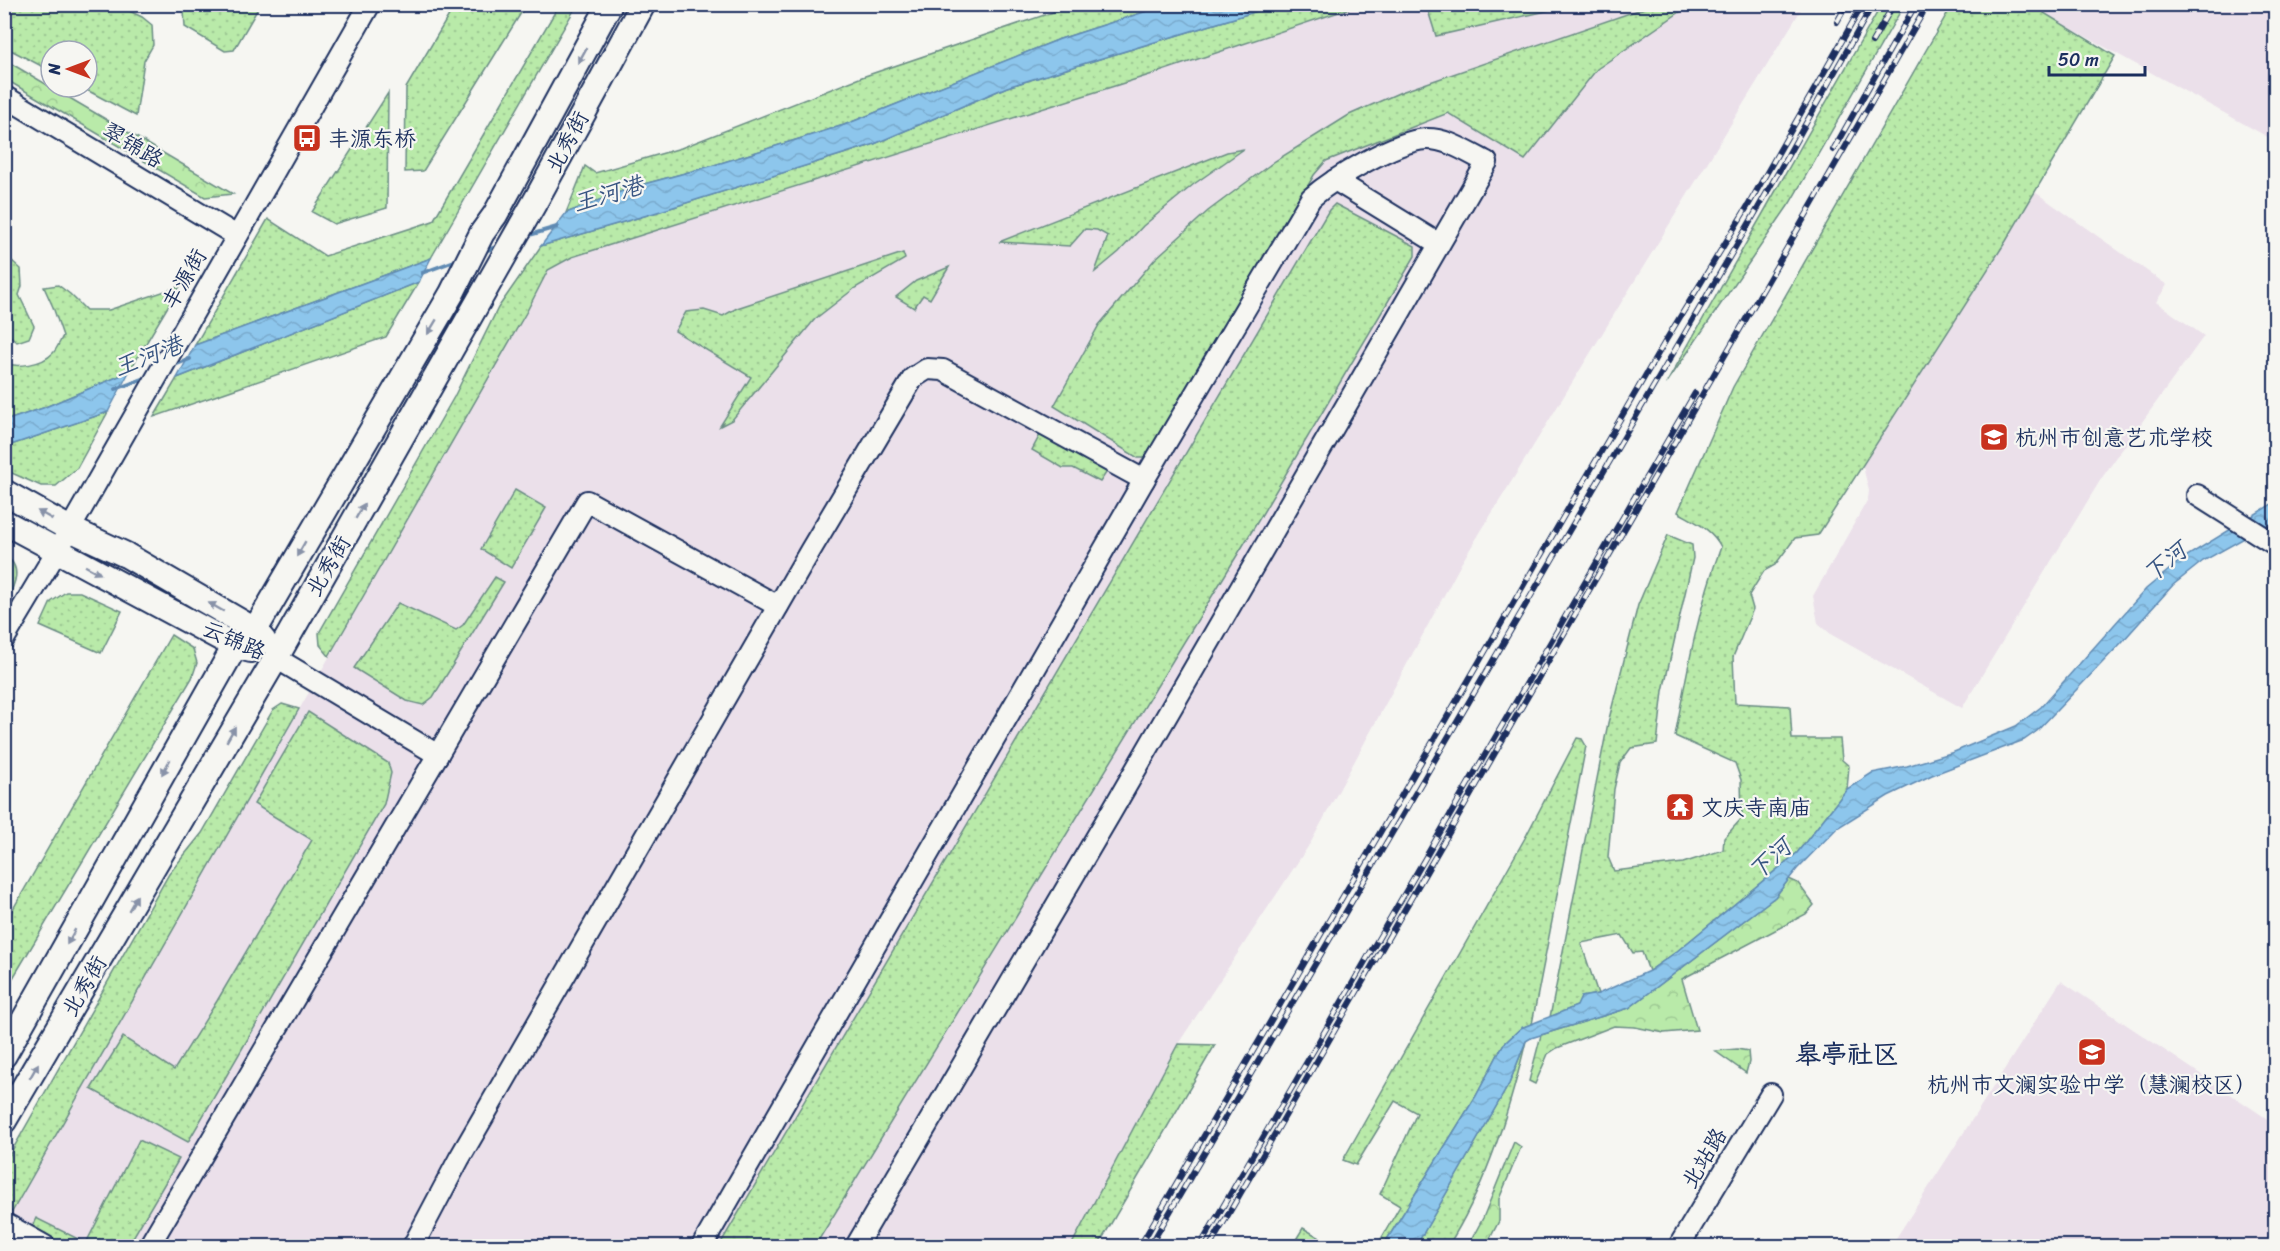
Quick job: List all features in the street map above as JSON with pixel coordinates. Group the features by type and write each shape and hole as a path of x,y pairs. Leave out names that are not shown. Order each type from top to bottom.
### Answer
{"main road":[{"name":"北秀街","path":"4,1055 12,1024 235,646 255,630 452,293 459,275 482,233 495,215 610,4"},
{"name":"北秀街","path":"4,1121 276,658 499,265 643,4"},
{"name":"云锦路","path":"4,492 70,529 126,555 255,630 276,658"},
{"name":"云锦路","path":"4,522 235,646 276,658"}],"street":[{"name":"丰源街","path":"4,639 70,529 237,236 363,7"},
{"name":"翠锦路","path":"4,96 237,236"},
{"path":"702,1246 1144,480 1311,198 1335,180 1399,145 1427,139 1450,143 1487,162 1116,804 856,1246"},
{"path":"1335,180 1439,244"},
{"path":"413,1246 459,1159 778,606 914,378 927,369 943,370 1144,480"},
{"path":"2197,495 2276,545"},
{"path":"149,1246 587,501 778,606"},
{"path":"276,658 438,754"},
{"name":"北站路","path":"1679,1246 1771,1094"},
{"path":"4,1223 45,1246"}],"shaded area":[{"path":"2048,4 2275,5 2275,141 2043,13"},
{"path":"1360,5 1426,5 1436,36 1568,5 1804,5 1462,562 1311,842 1178,1044 1071,1246 5,1246 5,1224 527,311 548,270 572,257 1159,72"},
{"name":"杭州市创意艺术学校","path":"1995,164 2167,285 2156,302 2204,336 2101,479 1962,708 1832,635 1818,623 1813,596 1868,499 1869,491 1852,422"},
{"name":"杭州市文澜实验中学（慧澜校区）","path":"2061,981 2275,1124 2275,1246 1891,1246"}],"green space":[{"path":"187,4 260,5 234,50 225,51 185,27 184,11"},
{"path":"1426,4 1573,4 1573,5 1436,36"},
{"path":"1882,4 1904,5 1790,203 1666,384"},
{"path":"4,5 117,5 142,17 152,25 153,45 144,61 136,116 99,96 99,39 39,39 39,65 5,47"},
{"path":"455,5 526,5 423,171 405,172 406,88"},
{"path":"559,5 577,5 431,258 195,345 268,219 325,256 433,221"},
{"path":"1074,5 1166,5 1060,39 844,125 711,166 633,187 566,213 585,166 595,173 681,148 862,77"},
{"path":"1277,5 1360,5 1159,72 572,257 548,270 527,311 329,656 320,645 319,633 454,397 498,308 541,246 872,145 1007,87"},
{"path":"1653,5 1690,5 1597,69 1525,160 1448,113 1326,161 1314,175 1154,452 1148,458 1138,458 1054,406 1099,325 1155,259 1208,211 1275,161 1349,115 1401,92"},
{"path":"1952,5 2048,5 2044,13 2115,56 2006,241 1818,535 1795,538 1775,565 1764,571 1749,595 1753,609 1733,657 1735,703 1790,706 1792,739 1840,739 1842,760 1849,766 1847,789 1797,853 1676,952 1649,971 1642,952 1633,953 1622,935 1581,943 1598,994 1582,997 1577,1006 1550,1017 1608,723 1638,605 1668,535 1692,545 1693,558 1663,691 1657,744 1631,748 1620,763 1614,789 1608,857 1614,871 1683,863 1723,850 1724,838 1742,818 1741,780 1735,763 1675,736 1700,617 1721,547 1708,531 1678,512 1733,387"},
{"path":"5,60 39,80 39,99 71,99 233,194 205,197 5,79"},
{"path":"388,93 387,208 334,224 312,212"},
{"path":"1244,149 1194,184 1143,226 1119,252 1095,272 1108,236 1097,230 1085,229 1070,246 999,242 1227,152"},
{"path":"1335,204 1415,246 1415,256 1258,521 815,1246 719,1246 1329,210"},
{"path":"903,253 905,259 855,288 815,319 732,420 720,426 751,377 675,331 686,312 704,310 723,316 737,308"},
{"path":"11,260 21,269 22,286 19,295 34,326 29,338 17,342 5,331 5,263"},
{"path":"949,267 930,299 923,295 914,308 896,297 916,281"},
{"path":"419,282 386,337 154,417 177,378"},
{"path":"58,285 86,310 109,310 180,286 129,372 43,408 5,421 4,363 23,365 43,360 54,351 63,336 44,287"},
{"path":"108,412 77,468 56,486 41,486 5,470 5,447"},
{"path":"1041,433 1108,470 1100,482 1073,468 1063,468 1032,450"},
{"path":"515,490 546,508 511,568 481,549"},
{"path":"5,556 11,560 16,571 15,582 7,600 5,598"},
{"path":"495,577 504,582 433,697 423,705 407,701 354,668 398,603 456,630 463,625"},
{"path":"66,592 80,592 122,611 101,653 40,626 51,602"},
{"path":"171,635 193,649 197,663 192,678 13,978 5,986 5,923"},
{"path":"282,704 299,709 12,1212 5,1208 5,1163 169,874 202,833 273,710"},
{"path":"308,712 388,763 391,773 384,804 188,1142 91,1089 123,1037 174,1070 312,840 254,804"},
{"path":"1577,738 1582,739 1586,746 1532,1024 1521,1028 1503,1045 1476,1096 1383,1246 1377,1246 1400,1206 1380,1194 1417,1113 1395,1101 1356,1165 1343,1160 1525,838"},
{"path":"1789,879 1798,883 1814,905 1806,914 1682,979 1697,1030 1664,1033 1635,1027 1614,1026 1557,1048 1548,1054 1535,1084 1529,1081 1541,1035 1629,1008 1775,897"},
{"path":"1526,1041 1504,1120 1474,1199 1448,1246 1416,1246 1509,1084"},
{"path":"1178,1044 1215,1045 1098,1246 1071,1246"},
{"path":"1737,1049 1748,1051 1749,1062 1746,1073 1715,1051"},
{"path":"139,1140 179,1159 128,1246 64,1246 31,1229 36,1218 86,1243"},
{"path":"1514,1142 1521,1147 1499,1199 1499,1221 1486,1246 1468,1246 1483,1218"},
{"path":"1303,1228 1334,1246 1292,1246"}],"water":[{"path":"1166,5 1277,5 1007,87 872,145 541,246 566,213 633,187 711,166 844,125 1060,39"},
{"path":"431,258 419,282 177,378 195,345"},
{"path":"129,372 108,412 5,447 5,421 43,408"},
{"path":"2275,502 2275,521 2203,561 2173,585 2037,731 2024,740 1932,775 1888,796 1837,828 1797,869 1775,897 1629,1008 1526,1041 1509,1084 1416,1246 1383,1246 1476,1096 1503,1045 1521,1028 1577,1006 1581,997 1598,994 1649,971 1676,952 1797,853 1847,789 1872,773 1907,766 1954,752 2016,726 2041,707 2146,589 2182,559"}],"waterway":[{"name":"王河港","path":"526,236 557,227"},
{"name":"王河港","path":"484,251 500,246"},
{"name":"王河港","path":"422,273 457,260"},
{"name":"王河港","path":"172,366 190,359"},
{"name":"王河港","path":"116,389 148,377"}],"railway":[{"path":"1837,22 1847,4"},
{"path":"1140,1246 1666,340 1749,204 1863,4"},
{"path":"1150,1246 1757,210 1873,4"},
{"path":"1872,42 1894,4"},
{"path":"1833,150 1916,4"},
{"path":"1210,1246 1928,4"},
{"path":"1200,1246 1695,393"}],"place":[{"name":"丰源东桥","path":"307,138"},
{"name":"杭州市创意艺术学校","path":"1994,437"},
{"name":"文庆寺南庙","path":"1680,807"},
{"name":"杭州市文澜实验中学（慧澜校区）","path":"2092,1052"}],"district":[{"name":"皋亭社区","path":"1847,1054"}],"water label":[{"name":"下河","path":"2165,562"},
{"name":"下河","path":"1770,859"}]}
